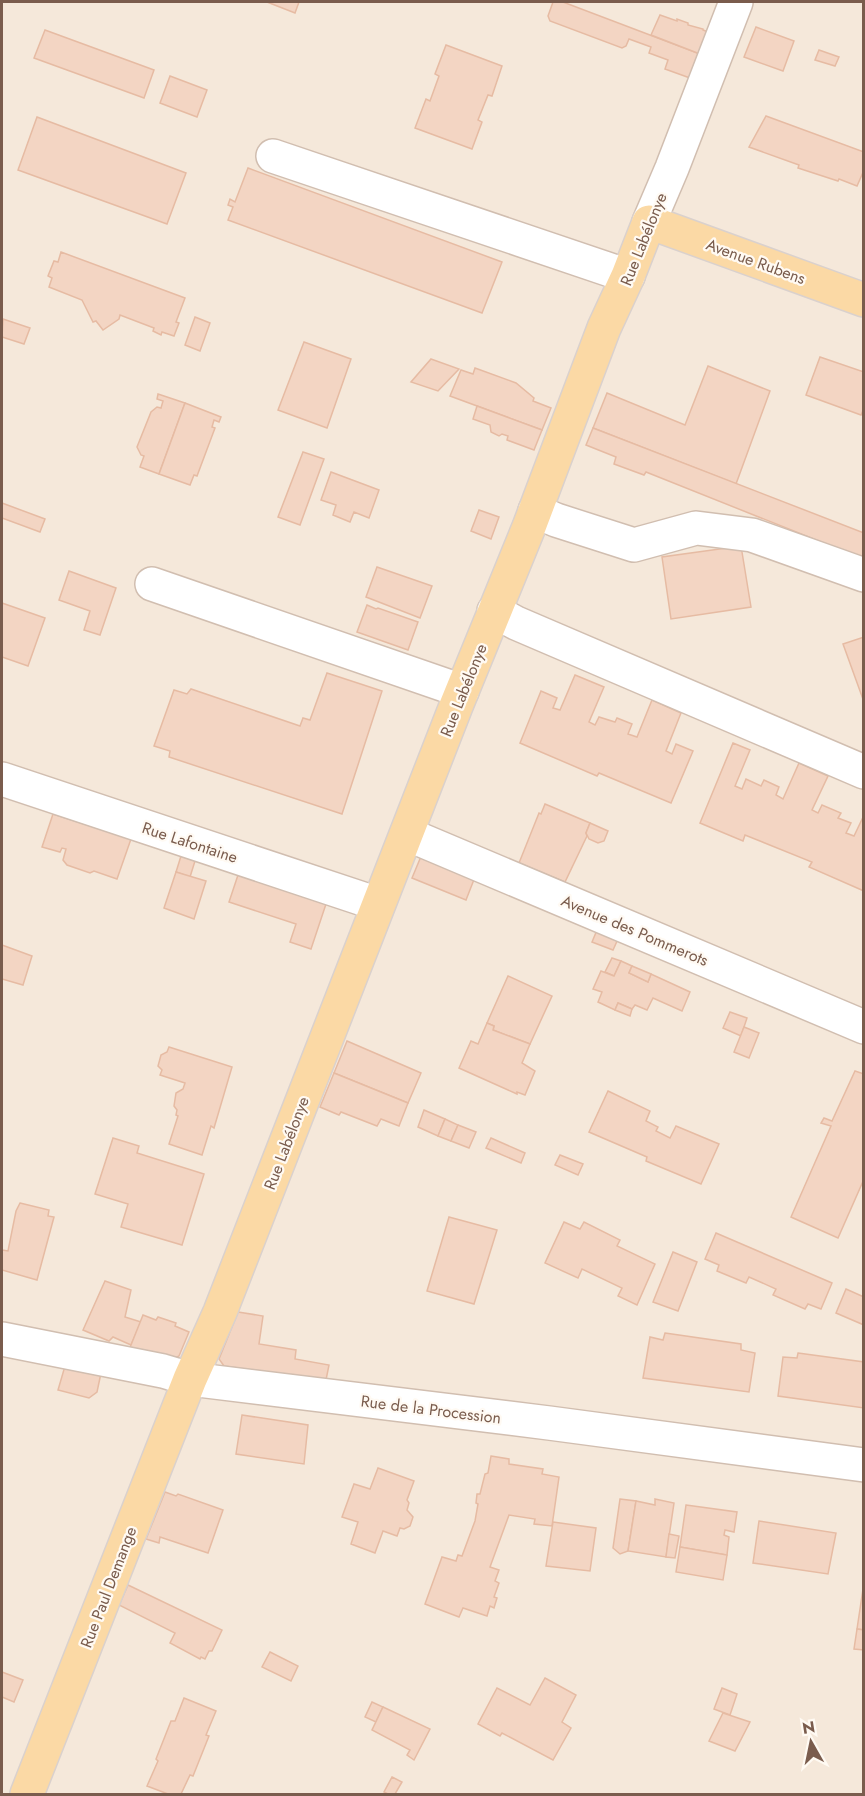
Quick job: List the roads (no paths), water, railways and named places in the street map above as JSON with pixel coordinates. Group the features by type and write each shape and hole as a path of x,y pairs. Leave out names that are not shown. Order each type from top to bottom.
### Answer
{"main road":[{"name":"Rue Labélonye","path":"190,1379 220,1312 378,904 535,511 604,328 649,222"},
{"name":"Avenue Rubens","path":"649,222 864,300"},
{"name":"Rue Paul Demange","path":"27,1794 190,1379"}],"street":[{"name":"Rue Labélonye","path":"649,222 736,2"},
{"path":"273,156 628,276"},
{"path":"535,511 634,545 696,528 752,536 864,575"},
{"path":"152,584 462,691"},
{"path":"494,611 516,623 864,772"},
{"name":"Rue Lafontaine","path":"2,779 378,904"},
{"name":"Avenue des Pommerots","path":"407,834 864,1027"},
{"name":"Rue de la Procession","path":"2,1339 162,1371 190,1379 864,1465"}]}
